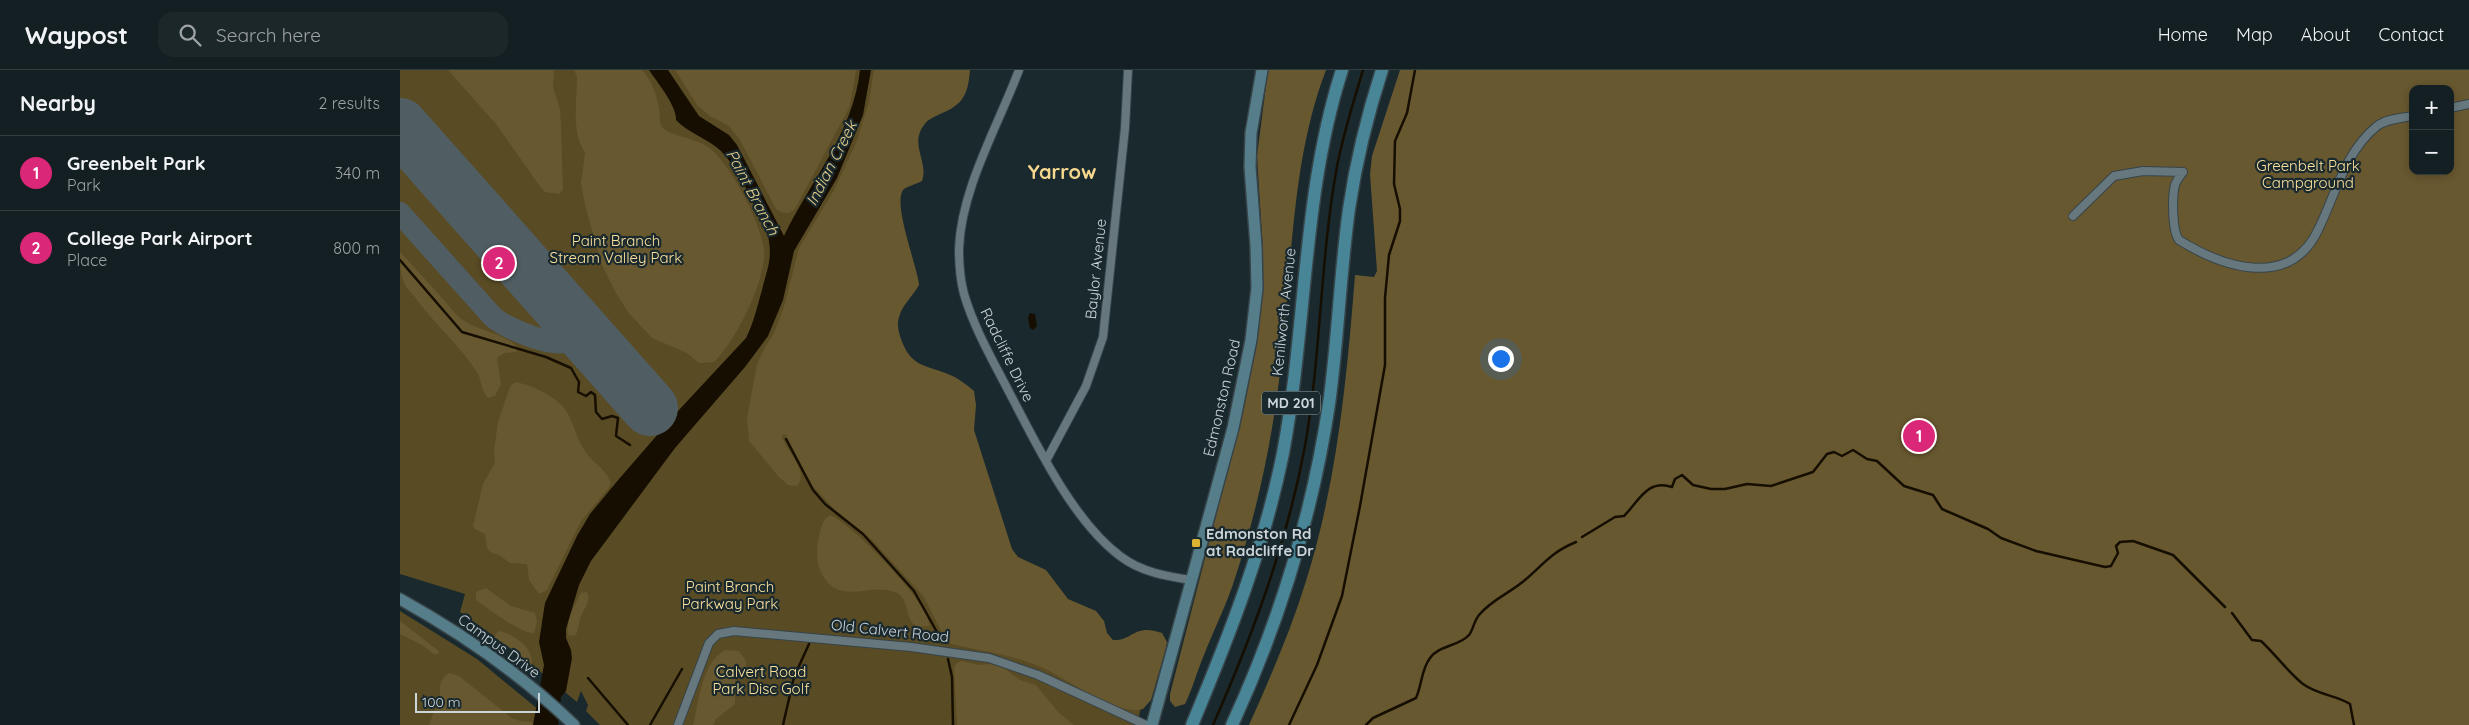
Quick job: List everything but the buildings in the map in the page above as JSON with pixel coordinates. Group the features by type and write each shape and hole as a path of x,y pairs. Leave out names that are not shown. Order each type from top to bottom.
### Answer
{"main road":[{"name":"Kenilworth Avenue","path":"1192,725 1234,626 1254,565 1276,485 1294,381 1309,229 1318,165 1329,114 1342,70"},
{"name":"MD 201","path":"1232,725 1267,644 1296,556 1308,508 1329,403 1353,184 1366,123 1382,70"}],"street":[{"name":"Radcliffe Drive","path":"1019,70 964,209 960,232 960,268 964,294 976,326 1019,411 1077,510 1109,547 1134,565 1146,570 1191,580"},
{"name":"Baylor Avenue","path":"1047,459 1086,386 1103,337 1125,128 1128,70"},
{"name":"Edmonston Road","path":"1154,725 1191,580 1233,428 1251,340 1256,279 1250,167 1251,133 1262,70"},
{"path":"2454,107 2469,104"},
{"path":"2073,216 2114,176 2143,170 2183,172 2175,185 2174,192 2174,227 2179,240 2203,253 2236,266 2257,269 2278,266 2295,257 2309,245 2319,228 2336,184 2358,147 2375,127 2385,122 2409,117"},
{"name":"Campus Drive","path":"400,600 469,640 527,684 574,725"},
{"name":"Old Calvert Road","path":"678,725 709,643 718,634 734,631 912,647 989,658 1023,668 1146,725"},
{"path":"1154,725 1159,723 1164,725"}],"green space":[{"name":"Paint Branch Stream Valley Park","path":"400,70 923,70 868,185 865,450 1146,685 1137,725 600,725 586,711 588,705 581,691 577,702 515,651 460,612 465,594 400,574"},
{"path":"448,70 554,70 553,87 560,109 561,125 563,190 559,194 545,192 496,124"},
{"path":"574,70 642,70 655,93 662,127 671,133 707,146 713,151 729,170 751,211 764,249 761,276 748,309 732,340 714,362 699,363 687,353 652,338 628,312 602,265 585,205 581,183 585,153 576,126 577,77"},
{"path":"675,70 856,70 850,106 795,209 786,213 776,209 740,140 729,126 710,116 697,105"},
{"path":"874,70 970,70 966,93 959,103 948,111 929,120 920,132 918,139 923,167 922,181 904,189 901,196 906,235 919,285 900,313 898,322 899,333 908,354 918,363 955,377 974,391 976,405 974,430 1012,549 1018,557 1046,570 1068,599 1096,611 1104,621 1107,633 1113,640 1120,640 1145,630 1162,633 1167,642 1166,648 1151,700 1143,709 1132,710 1106,702 1051,672 1030,663 951,644 945,639 924,597 872,540 834,509 812,485 786,435 783,434 782,437 801,474 797,486 788,485 778,476 749,441 747,418 757,364 774,333 784,307 799,248 833,192 856,143 869,102"},
{"path":"1268,70 1326,70 1314,105 1299,178 1278,391 1258,499 1232,588 1185,704 1175,707 1170,701 1170,694 1244,407 1255,352 1261,308 1263,252 1257,156"},
{"name":"Greenbelt Park Campground","path":"1400,70 2469,70 2469,725 1249,725 1294,618 1317,544 1326,506 1344,391 1355,275 1374,277 1377,271 1370,174 1372,156"},
{"path":"400,252 460,318 506,339 518,348 516,352 504,353 497,358 501,384 495,396 488,398 478,374 471,364 406,287 401,273"},
{"path":"515,382 544,392 563,407 570,417 583,448 590,458 603,470 611,483 581,521 547,590 539,594 529,580 527,564 510,563 499,555 492,553 487,548 485,534 473,526 483,484 495,463 494,450 498,422 510,387"},
{"path":"830,515 854,532 905,584 927,616 929,626 919,627 911,621 904,601 897,593 879,589 850,592 832,587 822,575 817,557 821,527"},
{"path":"486,588 511,606 535,613 537,621 534,633 513,625 476,600 476,592"},
{"path":"587,592 588,602 581,615 576,635 569,636 568,625 571,614 581,593"},
{"path":"400,611 477,659 557,725 400,725"},
{"path":"400,621 439,651 438,654 434,654 422,645 400,634"},
{"path":"498,631 516,638 527,648 532,659 531,665 527,665 513,650 494,637"},
{"path":"725,650 739,651 746,661 746,669 735,679 735,704 716,719 713,725 693,725 706,674 710,665"},
{"path":"962,661 979,665 1001,666 1020,680 1036,685 1059,713 1074,725 957,725 954,667"},
{"path":"449,673 459,676 512,718 532,722 536,725 429,725 440,702 441,682"}],"water":[{"path":"649,70 668,70 699,116 729,135 737,145 784,236 840,135 856,93 860,70 871,70 863,115 837,178 794,251 783,300 768,336 745,367 675,448 591,561 579,585 566,629 566,638 572,658 566,691 561,697 558,725 533,725 544,665 539,642 545,603 577,536 590,514 619,479 678,411 746,338 769,264 768,236 748,191 729,160 710,142 676,120 670,101"},
{"path":"1030,313 1035,314 1037,326 1033,330 1030,328 1028,318"}],"waterway":[{"path":"1213,725 1242,657 1267,588 1279,553 1298,482 1310,412 1327,240 1338,159 1363,70"},
{"path":"1289,725 1317,665 1342,596 1360,506 1385,365 1385,298 1389,255 1400,221 1400,209 1394,184 1395,141 1407,113 1415,70"},
{"path":"400,260 462,332 546,357 571,368 579,382 578,392 586,396 591,392 595,395 596,412 602,419 612,416 618,418 616,436 630,445"},
{"path":"786,439 813,490 825,504 863,534 914,591 942,641"},
{"path":"1582,537 1615,517 1624,516 1639,498 1650,489 1663,485 1672,487 1675,479 1682,475 1693,485 1711,489 1725,489 1747,484 1771,486 1813,472 1827,454 1834,452 1842,456 1853,450 1867,459 1877,461 1904,486 1933,495 1942,509 1988,529 2001,538 2036,551 2105,567 2111,566 2118,553 2116,546 2120,542 2133,541 2173,555 2225,607"},
{"path":"1366,725 1373,718 1416,698 1425,667 1434,654 1465,639 1469,635 1477,617 1489,605 1519,585 1554,554 1576,542"},
{"path":"2232,613 2252,640 2261,641 2303,684 2350,704 2354,725"},
{"path":"783,725 794,677 809,644"},
{"path":"948,659 952,677 953,725"},
{"path":"650,725 682,669"},
{"path":"588,678 628,725"}],"taxiway":[{"path":"400,213 498,321 531,336 555,342 565,342 572,339 576,330 565,311"}],"runway":[{"path":"400,126 650,408"}],"place":[{"name":"College Park Airport","path":"499,263"},
{"name":"Greenbelt Park","path":"1919,436"},
{"name":"Edmonston Rd at Radcliffe Dr","path":"1196,543"}],"district":[{"name":"Yarrow","path":"1062,172"}],"water label":[{"name":"Indian Creek","path":"831,163"},
{"name":"Paint Branch","path":"753,192"}],"park label":[{"name":"Paint Branch Parkway Park","path":"730,596"},
{"name":"Calvert Road Park Disc Golf","path":"761,680"}]}
